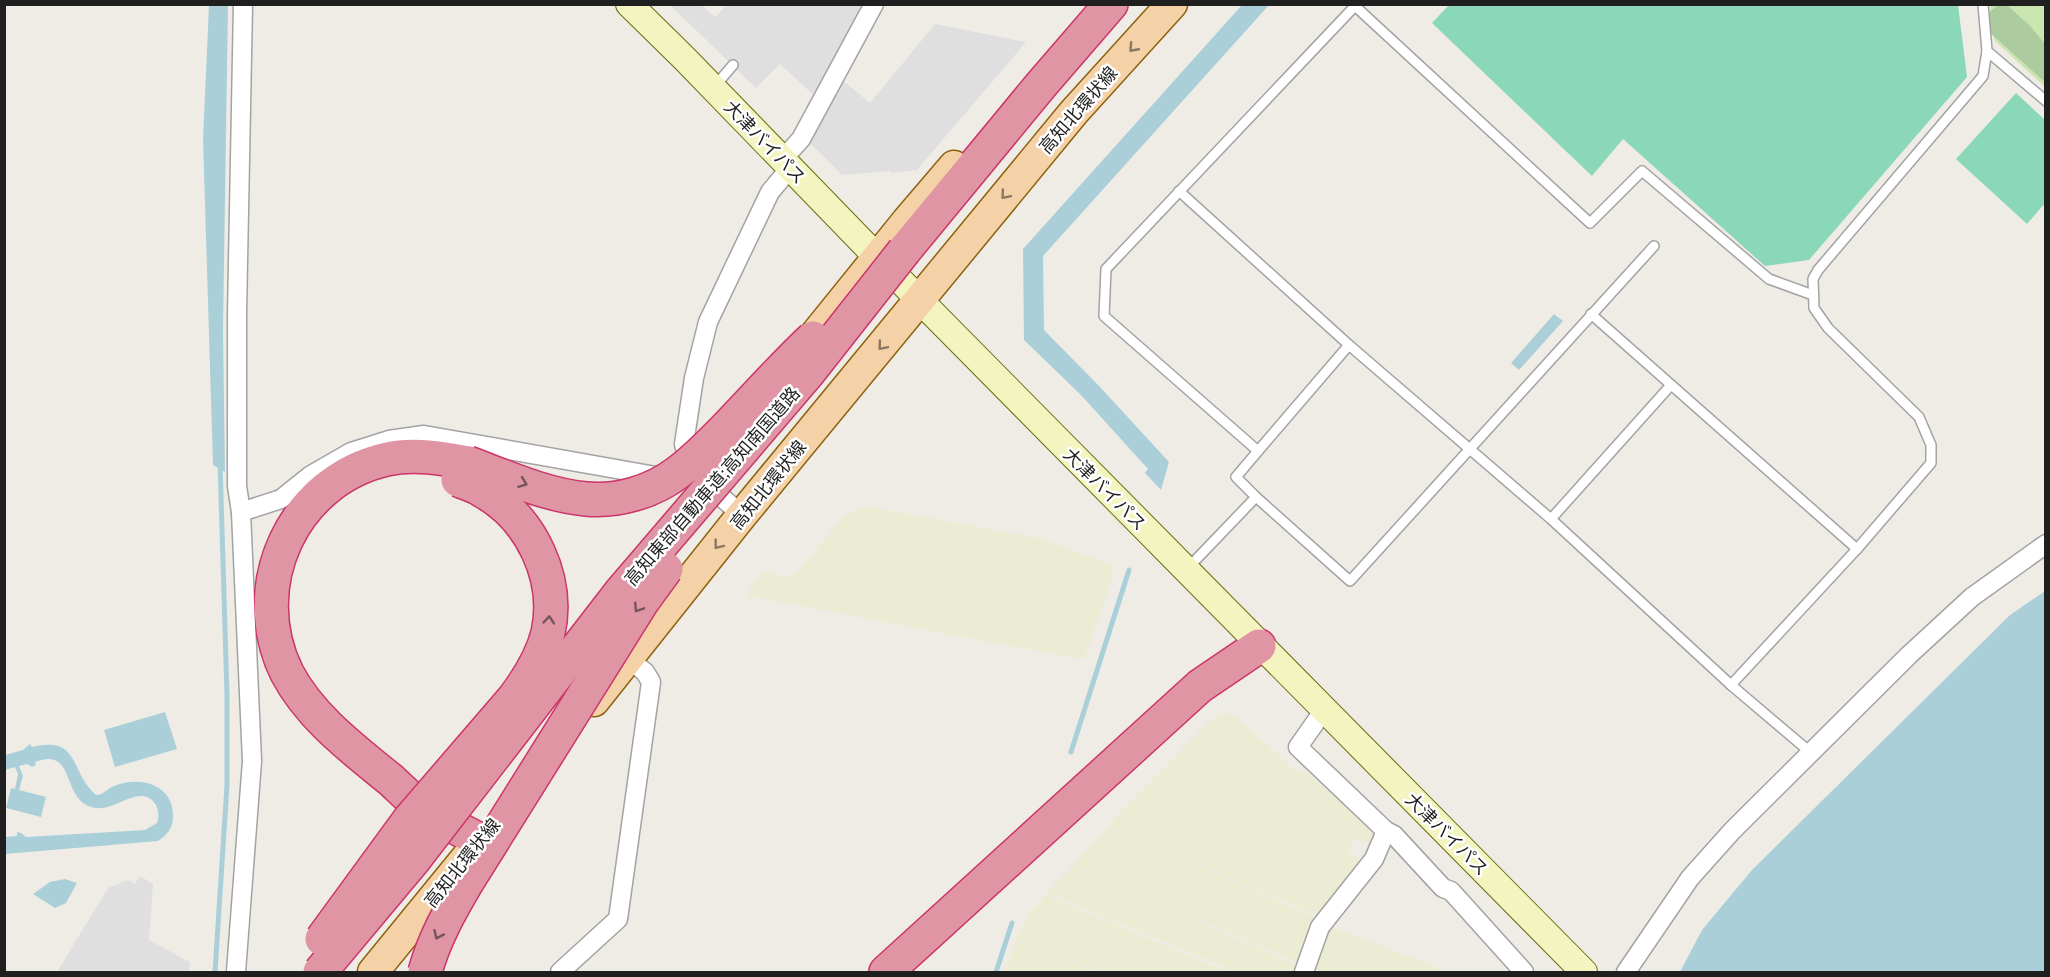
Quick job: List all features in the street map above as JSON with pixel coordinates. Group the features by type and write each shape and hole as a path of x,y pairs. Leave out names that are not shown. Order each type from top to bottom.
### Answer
{"highway":[{"name":"高知東部自動車道;高知南国道路","path":"320,972 413,861 620,593 808,373 890,254 1111,4"},
{"path":"481,841 437,806 335,706 301,659 291,633 288,606 297,557 310,533 328,512 350,494 375,481 401,476 463,471 562,495 610,500 655,486 677,474 711,443 890,254"},
{"path":"426,972 431,951 451,910 642,602 808,373"},
{"path":"300,972 409,820 514,698 529,677 545,640 550,609 548,584 543,561 533,540 519,520 463,471"},
{"path":"886,972 1200,686 1258,646"},
{"path":"912,972 1213,699 1258,646"}],"main road":[{"path":"300,972 584,625 694,485 890,254 1094,4"},
{"name":"高知北環状線","path":"373,972 742,515 1074,112 1164,7"},
{"name":"大津バイパス","path":"639,11 786,164 890,254 920,301 1258,646 1584,972"}],"street":[{"path":"236,972 252,761 241,512 237,486 237,314 243,4"},
{"path":"694,485 684,444 694,378 708,322 770,192 874,4"},
{"path":"241,512 280,500 311,475 351,452 389,440 424,435 670,478 719,495 742,515"},
{"path":"1626,972 1690,878 1732,831 1909,655 1972,597 2046,544"},
{"path":"560,972 618,919 651,682 645,672 584,625"},
{"path":"1324,710 1298,747 1386,831 1394,835 1443,888 1451,891 1524,972"},
{"path":"1304,972 1320,927 1374,859 1386,831"}],"lane":[{"path":"1731,685 1857,549 1930,463 1931,445 1919,417 1828,328 1814,308 1813,279 1818,270 1983,76 1988,51 1983,4"},
{"path":"1258,451 1104,316 1106,269 1355,6 1590,223 1642,171 1769,279 1813,295"},
{"path":"1988,51 2046,101"},
{"path":"713,87 733,65"},
{"path":"1179,191 1349,345 1551,519 1731,685 1810,752"},
{"path":"1349,345 1236,477 1350,581 1654,246"},
{"path":"1591,314 1857,549"},
{"path":"1551,519 1671,385"},
{"path":"1185,571 1256,497"}],"green space":[{"path":"1449,5 1958,5 1967,77 1809,260 1765,266 1623,139 1592,176 1432,23"},
{"path":"1990,5 2045,5 2045,87 1994,40"},
{"path":"1998,5 2008,6 2030,26 2045,44 2045,82 1989,32 1987,14"},
{"path":"2016,93 2045,120 2045,203 2027,224 1956,159"},
{"path":"863,506 1039,538 1111,564 1113,575 1085,657 1080,659 748,596 751,586 765,571 792,578 844,516"},
{"path":"1225,712 1236,718 1293,769 1308,773 1374,832 1374,837 1369,843 1354,838 1348,854 1364,860 1316,915 1108,825 1213,718"},
{"path":"1108,826 1315,917 1300,964 1073,865"},
{"path":"1073,866 1299,966 1296,972 1236,972 1046,893"},
{"path":"1046,895 1229,972 1101,972 1016,940 1029,913"},
{"path":"1327,925 1434,966 1445,972 1311,972"},
{"path":"1016,941 1096,972 1005,972"}],"shaded area":[{"path":"852,4 865,8 818,99 780,64 756,88 670,5 701,5 716,17 726,5"},
{"path":"935,24 1026,42 917,170 842,175 808,141 841,79 870,103"},
{"path":"140,876 153,884 149,940 190,962 189,972 57,972 108,888 128,880 135,884"}],"water":[{"path":"209,5 228,5 223,330 225,472 213,465 203,139"},
{"path":"1242,5 1269,5 1043,256 1044,330 1169,462 1161,490 1145,473 1148,469 1081,395 1024,340 1023,249"},
{"path":"1554,314 1563,321 1519,370 1511,363"},
{"path":"2045,591 2045,972 1680,972 1702,930 1752,870 2010,615"},
{"path":"165,712 177,749 115,767 104,730"},
{"path":"30,744 32,747 59,746 67,751 96,795 122,783 152,784 167,795 171,803 173,818 170,830 158,841 5,854 5,837 17,836 17,832 26,837 145,830 158,821 156,805 143,796 104,808 85,804 77,796 63,768 57,761 48,759 35,762 36,765 32,767 27,764 19,766 23,776 19,790 46,797 41,817 6,808 11,788 15,789 18,774 15,767 5,770 5,755 23,750"},
{"path":"65,879 77,883 66,903 55,908 33,894 50,882"}],"waterway":[{"path":"215,972 227,785 227,695 220,462"},
{"path":"1071,752 1129,570"},
{"path":"996,972 1012,923"}]}
